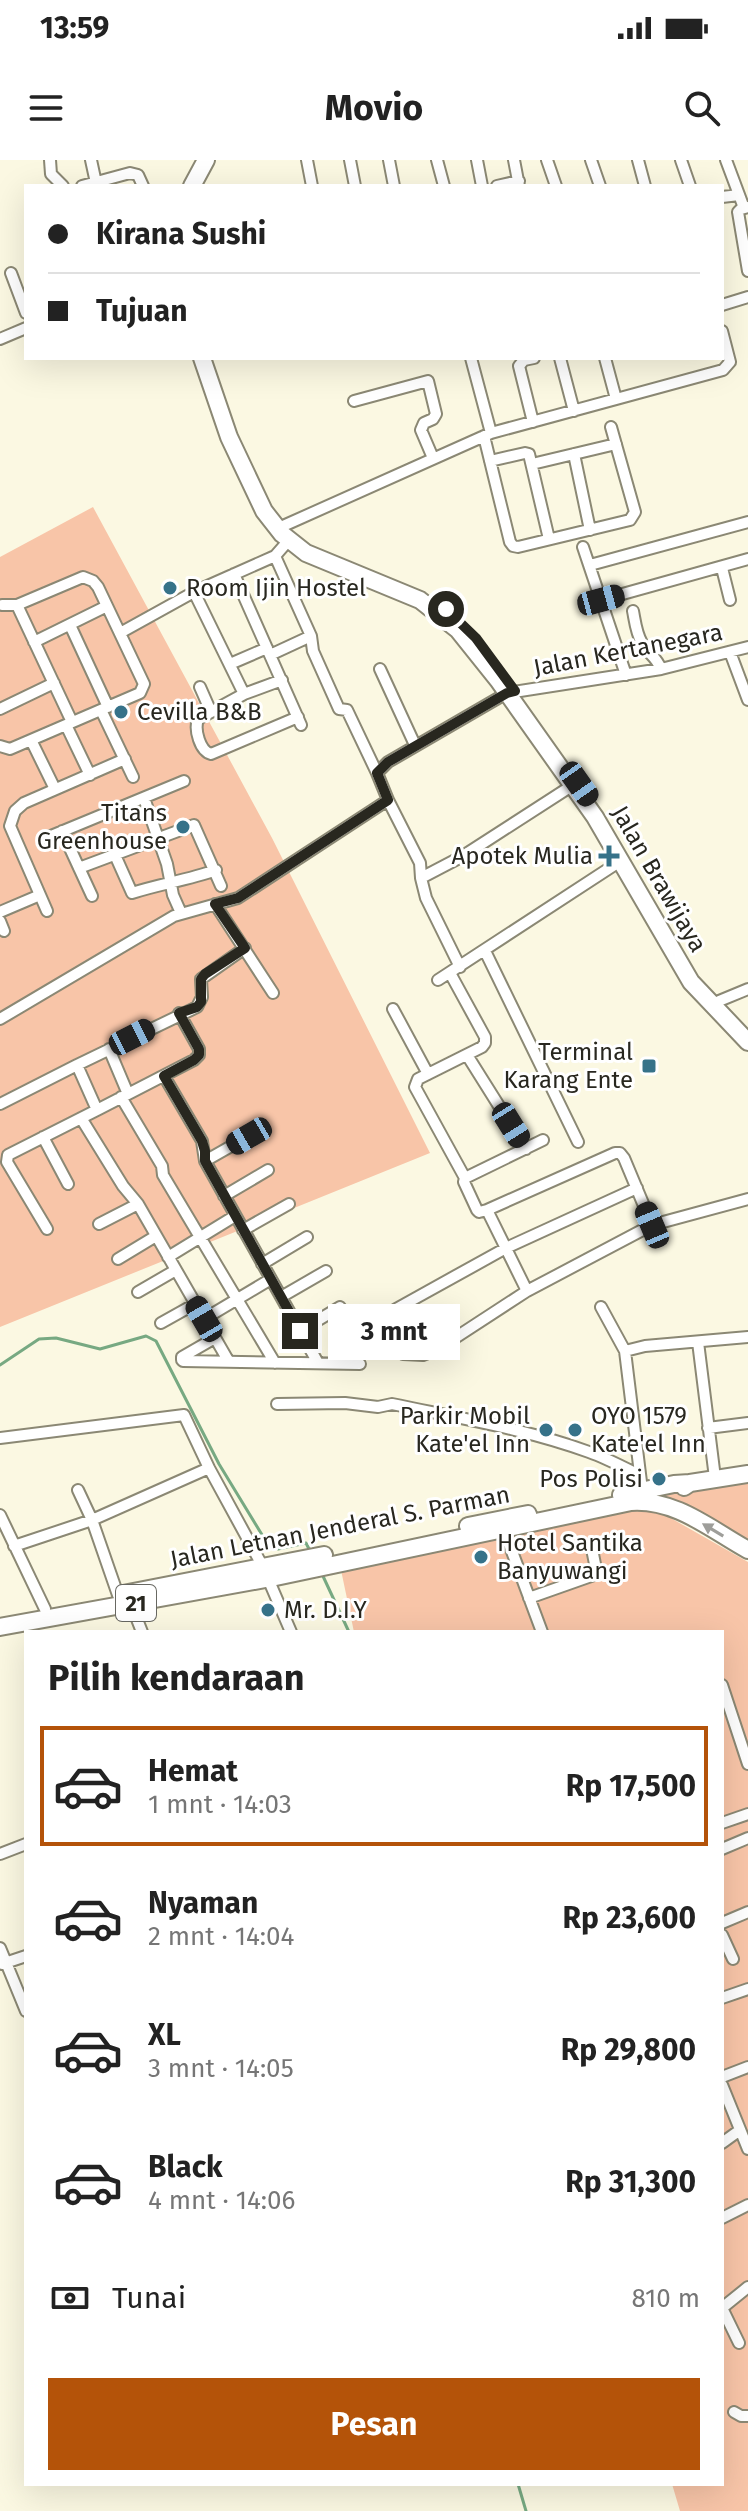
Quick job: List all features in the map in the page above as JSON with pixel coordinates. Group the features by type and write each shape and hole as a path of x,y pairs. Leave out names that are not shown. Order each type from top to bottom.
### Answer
{"highway":[{"path":"182,184 194,160"},
{"path":"193,184 206,160"},
{"name":"Jalan Brawijaya","path":"203,360 229,437 272,523 306,553 420,600 458,630 511,692 619,843 674,942 698,977 748,1031"},
{"name":"Jalan Brawijaya","path":"212,360 244,450 286,533"},
{"name":"Jalan Brawijaya","path":"511,692 622,860 691,982 748,1042"},
{"name":"21","path":"690,1483 748,1474"},
{"name":"Jalan Letnan Jenderal S. Parman","path":"0,1627 347,1555 641,1482 690,1483"},
{"path":"678,1509 674,1499 690,1483"},
{"name":"Jalan Letnan Jenderal S. Parman","path":"347,1555 504,1530 631,1502 648,1501 678,1509"},
{"name":"21","path":"678,1509 748,1550"},
{"name":"Jalan Letnan Jenderal S. Parman","path":"0,1616 125,1599"}],"street":[{"path":"50,160 51,174 61,184"},
{"path":"91,160 96,183"},
{"path":"307,160 312,184"},
{"path":"350,160 355,184"},
{"path":"389,160 392,184"},
{"path":"437,160 443,184"},
{"path":"477,160 482,184"},
{"path":"514,160 519,184"},
{"path":"547,160 555,184"},
{"path":"591,160 599,184"},
{"path":"638,160 644,184"},
{"path":"681,160 689,184"},
{"path":"726,160 746,208 738,214 748,271"},
{"path":"91,184 134,173 142,184"},
{"path":"724,197 739,195"},
{"path":"11,273 24,308"},
{"path":"724,304 748,297"},
{"path":"0,339 24,329"},
{"path":"127,629 194,592 275,556 286,533 433,458 487,435 726,368 730,362 724,339"},
{"path":"471,360 490,461 513,546 630,520 635,515 611,427"},
{"path":"524,360 519,366 533,422"},
{"path":"561,360 574,411"},
{"path":"606,360 616,399"},
{"path":"354,401 428,381 436,414 424,423 421,430 433,458"},
{"path":"532,464 616,444"},
{"path":"490,461 526,453 530,456 549,539"},
{"path":"574,454 590,530"},
{"path":"590,565 748,522"},
{"path":"583,547 626,675"},
{"path":"275,556 311,636 313,651 335,701 339,709 347,710 418,859 426,898 485,1037 482,1047 418,1079 415,1087 465,1178 477,1210 487,1210 620,1153 652,1225"},
{"path":"601,600 748,559"},
{"path":"722,568 730,600"},
{"path":"234,574 282,680 299,721 211,754 202,748 196,725 198,719 244,694 282,680"},
{"path":"1,744 10,749 144,689 127,629 107,606 93,581 83,577 17,605 2,605"},
{"path":"194,592 244,694"},
{"path":"17,605 54,683 90,775"},
{"path":"34,642 107,606"},
{"path":"633,611 639,638 656,657 661,669"},
{"path":"70,625 133,777"},
{"path":"230,664 311,636"},
{"name":"Jalan Kertanegara","path":"511,692 661,669 748,647"},
{"path":"730,652 748,700"},
{"path":"380,669 415,745"},
{"path":"0,709 54,683"},
{"path":"200,687 211,712"},
{"path":"377,773 415,745 511,692"},
{"path":"31,740 55,789"},
{"path":"47,911 5,828 19,807 125,759"},
{"path":"46,838 184,781"},
{"path":"421,878 463,856 573,785"},
{"path":"144,798 181,913"},
{"path":"0,1019 181,913 238,898 388,800"},
{"path":"79,868 194,825 221,886"},
{"path":"62,831 92,896"},
{"path":"115,855 132,893 171,888 216,870"},
{"path":"438,980 622,860"},
{"path":"0,912 40,895"},
{"path":"215,904 273,993"},
{"path":"0,1104 179,1013 197,1007 201,1002 201,979 205,974 245,948"},
{"path":"485,951 578,1142"},
{"path":"719,1001 748,989"},
{"path":"393,1009 428,1074"},
{"path":"47,1229 7,1159 8,1155 194,1060 199,1055 199,1049 179,1013"},
{"path":"109,1049 124,1096 200,1237 275,1363"},
{"path":"467,1055 526,1149"},
{"path":"77,1065 97,1110"},
{"path":"164,1076 202,1141 205,1161 318,1363"},
{"path":"81,1118 123,1186 138,1204 229,1362"},
{"path":"205,1161 249,1136"},
{"path":"43,1137 68,1184"},
{"path":"465,1178 543,1140"},
{"path":"224,1196 268,1170"},
{"path":"637,1188 506,1248 396,1309 392,1319 403,1354 430,1353 527,1291 652,1225 748,1199"},
{"path":"99,1224 138,1204"},
{"path":"243,1230 289,1204"},
{"path":"487,1210 527,1291"},
{"path":"168,1257 235,1216"},
{"path":"118,1259 156,1236"},
{"path":"262,1264 307,1237"},
{"path":"138,1292 176,1270"},
{"path":"281,1297 326,1271"},
{"path":"204,1319 271,1279"},
{"path":"161,1323 195,1304"},
{"path":"300,1331 340,1307"},
{"path":"601,1307 625,1351 641,1482"},
{"path":"625,1351 645,1346 748,1337"},
{"path":"215,1338 182,1357 182,1360 360,1364"},
{"path":"698,1342 715,1478"},
{"path":"277,1404 392,1404 523,1433 590,1452 641,1482"},
{"path":"0,1438 183,1415 267,1572 290,1630"},
{"path":"708,1428 748,1423"},
{"path":"14,1546 92,1520 209,1468"},
{"path":"78,1490 141,1630"},
{"path":"0,1515 45,1609"},
{"path":"504,1530 541,1630"},
{"path":"529,1598 597,1574 592,1549"},
{"path":"724,1691 748,1764"},
{"path":"724,1822 748,1814"},
{"path":"724,1848 747,1841"},
{"path":"0,1853 24,1846"},
{"path":"724,1922 748,1912"},
{"path":"724,1939 733,1959"},
{"path":"0,1948 3,1964 24,2007"},
{"path":"3,1964 24,1957"},
{"path":"724,1997 748,1989"},
{"path":"724,2084 748,2067"},
{"path":"724,2090 748,2149"},
{"path":"724,2142 740,2130"},
{"path":"724,2217 748,2205"},
{"path":"724,2306 748,2287"},
{"path":"724,2312 739,2343"},
{"path":"734,2412 748,2416"}],"shaded area":[{"path":"93,507 272,838 430,1153 0,1327 0,557"},
{"path":"748,1466 748,1556 633,1492"},
{"path":"632,1496 748,1562 748,1842 726,1853 748,1845 748,2511 680,2511 673,2486 724,2486 724,1630 354,1630 341,1570"}],"waterway":[{"path":"0,1365 39,1339 56,1338 100,1349 146,1336 156,1341 219,1464 267,1543 278,1549 306,1543 311,1553"},
{"path":"322,1574 348,1630"},
{"path":"519,2486 526,2511"}],"place":[{"name":"Room Ijin Hostel","path":"170,588"},
{"name":"Cevilla B&B","path":"121,712"},
{"name":"Titans Greenhouse","path":"183,827"},
{"name":"Apotek Mulia","path":"609,856"},
{"name":"Terminal Karang Ente","path":"649,1066"},
{"name":"Parkir Mobil Kate'el Inn","path":"546,1430"},
{"name":"OYO 1579 Kate'el Inn","path":"575,1430"},
{"name":"Pos Polisi","path":"659,1479"},
{"name":"Hotel Santika Banyuwangi","path":"481,1557"},
{"name":"Mr. D.I.Y","path":"268,1610"}],"route":[{"path":"300,1331 205,1161 202,1141 164,1076 199,1055 199,1049 179,1013 197,1007 201,1002 201,979 205,974 245,948 215,904 238,898 388,800 377,773 388,762 515,691 476,638 446,609"}]}
